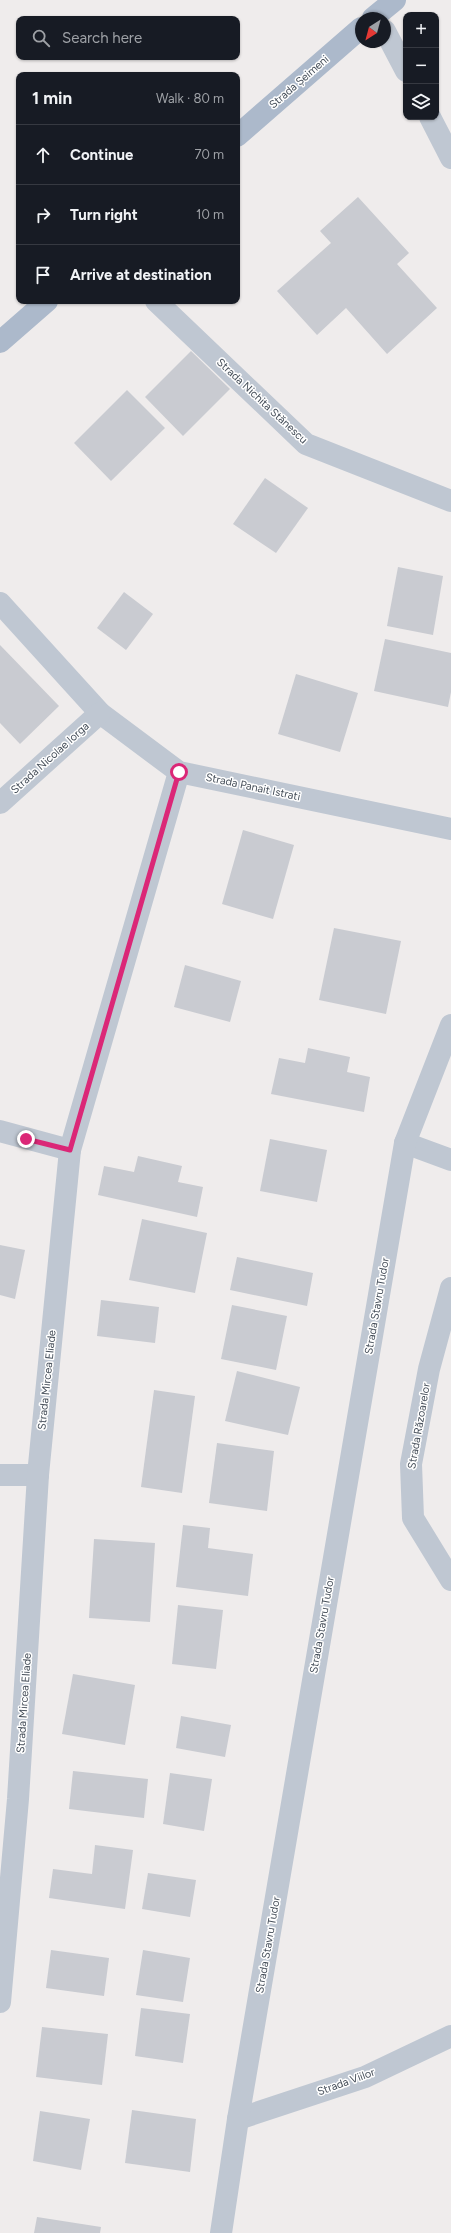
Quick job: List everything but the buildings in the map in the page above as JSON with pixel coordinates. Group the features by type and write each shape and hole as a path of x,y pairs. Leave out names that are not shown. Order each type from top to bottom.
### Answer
{"main road":[{"name":"Strada Șeimeni","path":"384,12 395,0"},
{"name":"Strada Șeimeni","path":"240,134 355,39"},
{"path":"0,342 44,304"}],"street":[{"path":"391,48 403,67"},
{"path":"432,120 451,158"},
{"name":"Strada Nichita Stănescu","path":"159,304 306,444 451,501"},
{"name":"Strada Panait Istrati","path":"0,603 100,713 179,772 451,828"},
{"name":"Strada Nicolae Iorga","path":"0,803 100,713"},
{"name":"Strada Mircea Eliade","path":"0,2002 9,1798 38,1475 70,1150 179,772"},
{"name":"Strada Stavru Tudor","path":"221,2233 238,2119 405,1143 451,1025"},
{"path":"0,1131 70,1150"},
{"path":"405,1143 451,1160"},
{"name":"Strada Răzoarelor","path":"451,1288 429,1369 411,1464 413,1518 451,1580"},
{"path":"0,1475 38,1475"},
{"name":"Strada Viilor","path":"238,2119 365,2077 451,2036"}],"route":[{"path":"26,1139 70,1150 159,846 179,772"}]}
